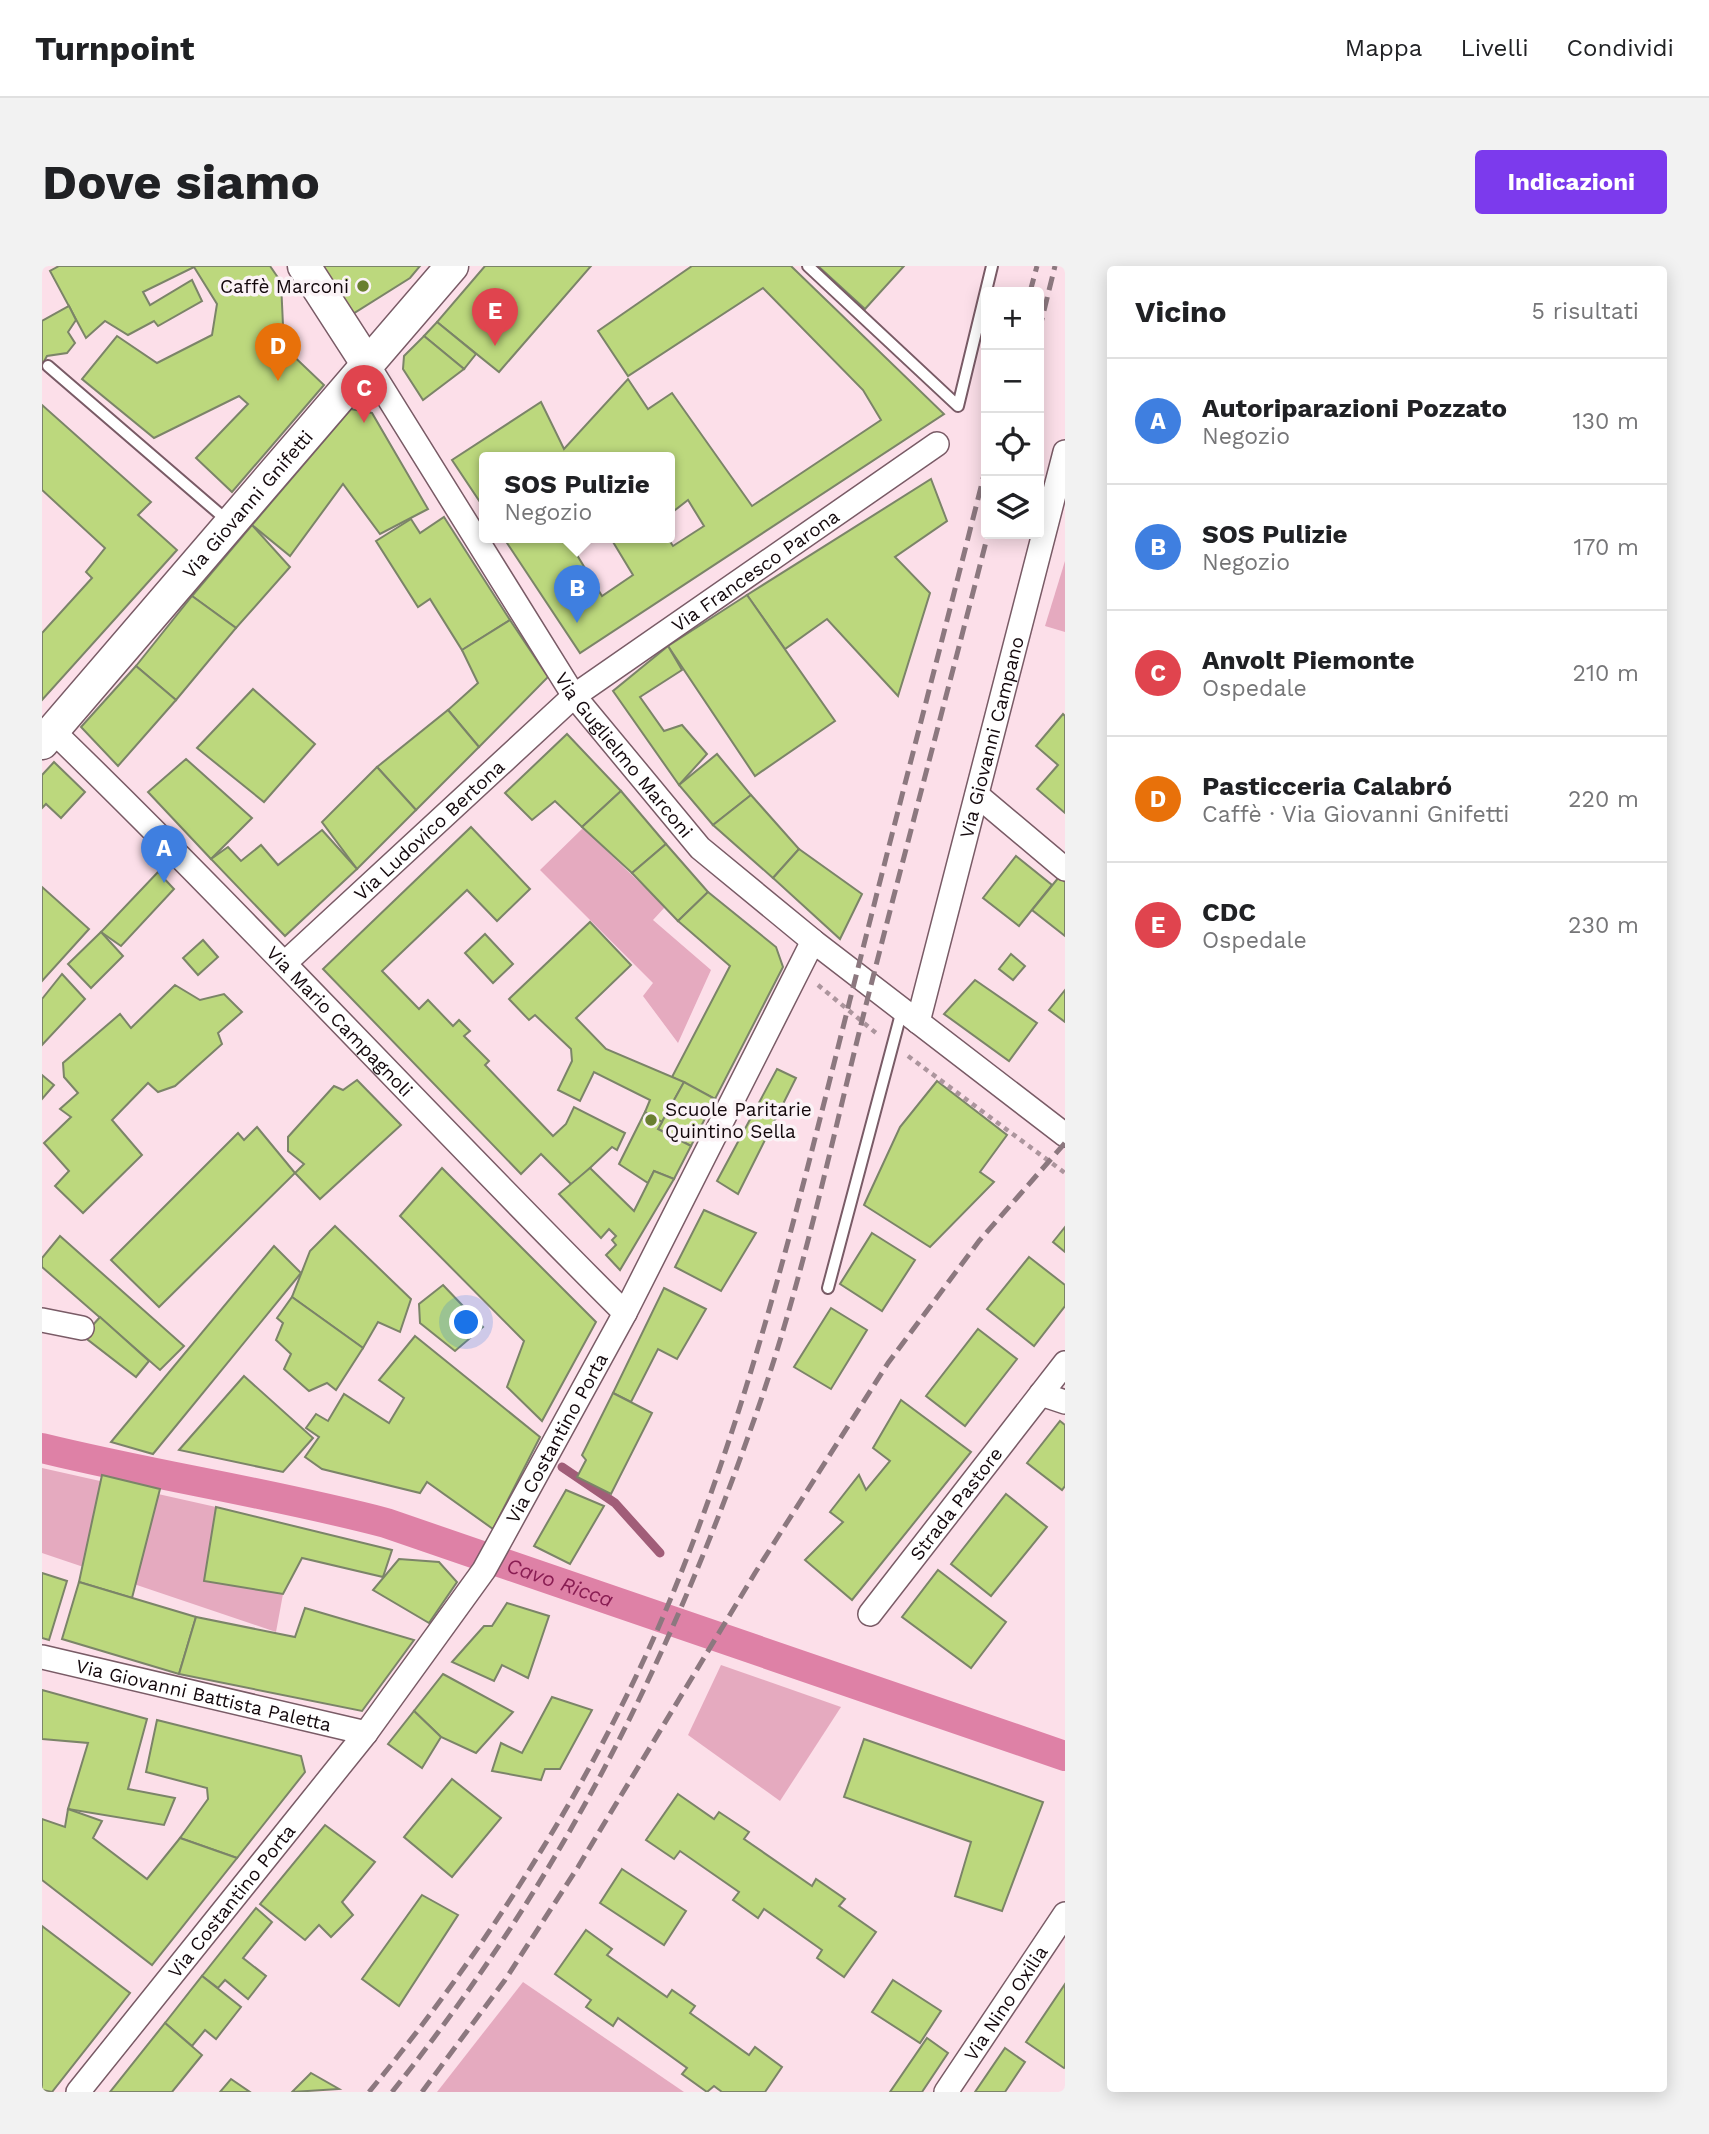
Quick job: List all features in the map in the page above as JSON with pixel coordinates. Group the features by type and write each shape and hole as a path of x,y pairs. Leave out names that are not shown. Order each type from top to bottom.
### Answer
{"main road":[{"name":"Via Guglielmo Marconi","path":"304,266 368,365"},
{"name":"Via Giovanni Gnifetti","path":"47,737 452,266"}],"street":[{"name":"Via Guglielmo Marconi","path":"368,365 574,696 700,848 813,941 1065,1135"},
{"name":"Via Francesco Parona","path":"574,696 937,444"},
{"name":"Via Giovanni Campano","path":"910,1016 977,795 1065,452"},
{"name":"Via Ludovico Bertona","path":"285,963 574,696"},
{"name":"Via Mario Campagnoli","path":"47,737 285,963 435,1121 625,1313"},
{"path":"977,795 1065,869"},
{"name":"Via Costantino Porta","path":"78,2092 366,1733 484,1570 625,1313 813,941"},
{"path":"42,1320 82,1328"},
{"name":"Strada Pastore","path":"870,1614 1065,1363"},
{"path":"1041,1394 1065,1402"},
{"name":"Via Giovanni Battista Paletta","path":"42,1657 366,1733"},
{"name":"Via Nino Oxilia","path":"946,2092 1064,1919"}],"lane":[{"path":"808,266 958,406 992,266"},
{"path":"48,366 231,524"},
{"path":"828,1287 893,1045 910,1016"}],"path":[{"path":"817,984 893,1045 1065,1173"}],"shaded area":[{"path":"1065,561 1065,632 1045,626"},
{"path":"583,828 665,907 653,920 711,970 678,1043 643,996 653,983 540,870"},
{"path":"42,1468 216,1507 204,1581 283,1594 276,1632 42,1553"},
{"path":"721,1665 841,1707 780,1801 688,1735"},
{"path":"523,1982 684,2092 437,2092"}],"building":[{"path":"59,266 270,266 281,282 284,347 324,385 232,492 196,458 248,404 239,396 154,438 82,379 117,336 157,363 212,335 217,304 194,267 143,292 150,305 192,280 202,301 158,326 154,321 128,335 105,321 86,338 50,271"},
{"path":"320,266 420,266 410,278 351,315"},
{"path":"485,266 591,266 499,372 437,322"},
{"path":"692,266 791,266 944,414 580,653 507,543 570,543 602,596 633,575 614,543 671,543 673,546 704,526 688,500 675,510 675,452 479,452 479,500 452,460 541,402 564,449 628,379 648,409 672,393 752,506 881,420 863,390 763,288 628,376 598,331"},
{"path":"818,266 904,266 865,309"},
{"path":"69,306 76,320 68,332 75,343 67,353 47,356 42,365 42,321"},
{"path":"437,322 476,354 464,369 424,336"},
{"path":"424,336 464,369 423,400 403,369 404,356"},
{"path":"42,405 151,502 138,515 177,550 42,700 42,633 92,578 86,572 105,548 42,490"},
{"path":"351,409 372,413 428,509 380,534 343,484 290,556 252,525"},
{"path":"931,479 947,521 895,557 930,593 898,696 827,619 785,649 747,595"},
{"path":"444,517 510,620 462,650 430,599 418,607 376,541 411,519 420,533"},
{"path":"252,525 290,567 236,628 192,596"},
{"path":"747,595 835,721 755,776 668,646"},
{"path":"192,596 236,628 176,700 136,666"},
{"path":"510,620 548,677 479,747 448,710 478,683 462,650"},
{"path":"668,646 682,670 640,697 664,731 682,725 707,754 679,785 613,691"},
{"path":"136,666 176,700 118,766 81,727"},
{"path":"253,689 315,744 264,802 197,748"},
{"path":"448,710 479,747 416,810 377,767"},
{"path":"1063,714 1065,813 1037,789 1058,765 1036,746"},
{"path":"567,734 621,791 582,827 555,801 532,820 505,793"},
{"path":"717,754 751,795 713,825 679,785"},
{"path":"186,759 252,818 211,859 148,792"},
{"path":"54,762 85,792 61,818 46,804 42,808 42,775"},
{"path":"377,767 416,810 357,869 322,822"},
{"path":"621,791 666,844 632,873 582,827"},
{"path":"751,795 799,849 773,878 713,825"},
{"path":"471,827 530,889 497,921 467,890 382,971 419,1009 428,1000 453,1026 459,1020 470,1031 464,1036 489,1061 485,1065 553,1136 566,1124 574,1107 625,1133 617,1150 612,1147 572,1185 541,1154 521,1174 323,969"},
{"path":"322,830 357,869 285,936 211,859 228,847 241,861 261,845 278,865"},
{"path":"666,844 708,892 678,921 632,873"},
{"path":"799,849 862,894 840,939 773,878"},
{"path":"1016,856 1052,885 1019,926 983,898"},
{"path":"158,872 174,889 121,946 101,932"},
{"path":"1059,877 1065,882 1065,936 1032,910"},
{"path":"42,887 89,929 42,981"},
{"path":"708,892 776,947 783,967 715,1099 672,1077 730,966 678,921"},
{"path":"590,922 631,965 576,1018 606,1049 684,1082 662,1122 645,1112 650,1100 594,1072 580,1101 558,1090 572,1061 571,1049 535,1015 529,1020 509,999"},
{"path":"101,932 123,956 91,988 68,964"},
{"path":"485,934 513,964 493,983 465,953"},
{"path":"203,940 218,957 198,975 183,958"},
{"path":"1011,954 1025,966 1013,980 999,969"},
{"path":"62,974 85,999 42,1045 42,999"},
{"path":"975,980 1037,1023 1009,1061 944,1014"},
{"path":"175,985 200,1000 224,994 242,1012 218,1033 222,1044 175,1086 158,1092 148,1083 112,1120 142,1155 83,1213 55,1186 69,1171 44,1143 71,1117 60,1109 78,1093 64,1077 63,1063 120,1014 131,1028"},
{"path":"1065,990 1065,1022 1049,1010"},
{"path":"777,1069 796,1078 738,1194 717,1181"},
{"path":"42,1075 54,1085 42,1099"},
{"path":"357,1080 401,1125 320,1199 295,1173 304,1164 288,1151 288,1137 334,1086 343,1090"},
{"path":"937,1081 1007,1135 980,1172 994,1182 930,1247 864,1205 900,1127"},
{"path":"684,1082 715,1099 691,1146 658,1129"},
{"path":"645,1112 662,1122 658,1129 691,1146 674,1179 654,1171 648,1183 619,1164"},
{"path":"257,1127 295,1173 159,1307 111,1260 238,1133 244,1140"},
{"path":"442,1168 596,1322 542,1421 507,1387 524,1341 400,1216"},
{"path":"590,1168 634,1211 654,1171 674,1179 620,1270 606,1255 616,1245 612,1240 616,1236 609,1229 601,1238 559,1194"},
{"path":"704,1210 756,1233 721,1291 675,1267"},
{"path":"335,1226 411,1299 400,1332 378,1322 363,1348 292,1297 310,1251"},
{"path":"1065,1227 1065,1252 1053,1242"},
{"path":"872,1233 915,1260 882,1311 840,1284"},
{"path":"60,1236 184,1346 160,1370 42,1267 42,1258"},
{"path":"274,1246 301,1273 153,1454 111,1442"},
{"path":"1029,1257 1065,1285 1065,1306 1034,1346 987,1309"},
{"path":"443,1285 483,1327 455,1351 420,1323 419,1304"},
{"path":"664,1288 706,1309 677,1359 658,1349 631,1402 613,1393"},
{"path":"292,1297 363,1348 336,1390 327,1383 309,1391 284,1369 291,1354 276,1340 283,1323 277,1318"},
{"path":"831,1308 867,1330 831,1389 794,1367"},
{"path":"100,1317 149,1361 136,1377 83,1336"},
{"path":"978,1329 1017,1359 965,1426 926,1396"},
{"path":"415,1336 540,1437 493,1529 427,1482 420,1493 322,1469 305,1457 319,1437 306,1428 316,1414 328,1421 344,1394 389,1423 404,1398 379,1380"},
{"path":"244,1376 313,1438 283,1472 179,1450"},
{"path":"613,1393 652,1413 611,1494 577,1477 586,1460 582,1455"},
{"path":"901,1400 971,1452 852,1600 805,1560 843,1522 830,1512 859,1475 866,1490 890,1461 873,1448"},
{"path":"1060,1421 1065,1425 1065,1486 1062,1490 1027,1463"},
{"path":"102,1475 160,1489 132,1598 79,1582"},
{"path":"566,1490 604,1506 570,1564 534,1546"},
{"path":"1006,1494 1047,1527 991,1596 951,1564"},
{"path":"216,1507 392,1550 383,1577 302,1558 283,1594 204,1581"},
{"path":"399,1559 439,1562 457,1582 429,1623 373,1590"},
{"path":"938,1570 1006,1622 971,1668 902,1617"},
{"path":"42,1573 67,1581 49,1640 42,1638"},
{"path":"79,1582 196,1617 179,1674 62,1639"},
{"path":"507,1603 549,1616 528,1678 502,1665 494,1681 452,1662 484,1626 492,1626"},
{"path":"305,1608 414,1640 362,1711 179,1674 196,1617 295,1637"},
{"path":"443,1674 513,1712 476,1753 441,1737 414,1711"},
{"path":"42,1690 147,1719 128,1789 175,1798 164,1825 68,1809 88,1743 42,1739"},
{"path":"552,1697 592,1710 560,1769 545,1769 541,1780 492,1771 501,1743 522,1753"},
{"path":"414,1711 441,1737 422,1768 388,1744"},
{"path":"157,1720 301,1756 305,1772 237,1858 180,1838 208,1799 207,1788 146,1772"},
{"path":"864,1739 1043,1802 1002,1911 955,1896 971,1842 844,1797"},
{"path":"452,1779 501,1818 452,1877 404,1837"},
{"path":"678,1794 714,1819 719,1812 749,1832 744,1839 812,1886 816,1879 845,1899 839,1906 876,1932 844,1977 817,1958 822,1950 764,1909 758,1918 733,1900 739,1892 680,1851 674,1859 646,1840"},
{"path":"68,1809 102,1821 93,1838 147,1879 180,1838 237,1858 152,1965 42,1880 42,1819 65,1827"},
{"path":"325,1825 375,1862 342,1902 353,1915 331,1937 319,1925 305,1940 260,1904"},
{"path":"622,1869 686,1911 664,1945 600,1903"},
{"path":"422,1895 458,1915 399,2006 362,1979"},
{"path":"256,1908 272,1922 243,1958 266,1976 248,1999 225,1980 218,1988 202,1976"},
{"path":"42,1926 130,1993 52,2092 42,2090"},
{"path":"586,1930 612,1949 607,1955 667,1997 672,1990 695,2006 690,2013 749,2055 755,2047 782,2067 765,2092 722,2092 714,2086 707,2092 682,2074 687,2068 618,2018 613,2026 586,2007 591,2000 555,1974"},
{"path":"202,1976 241,2007 216,2039 205,2030 192,2046 165,2023"},
{"path":"893,1980 941,2011 920,2043 872,2012"},
{"path":"1065,1984 1065,2067 1064,2068 1026,2042"},
{"path":"165,2023 202,2055 172,2092 110,2092"},
{"path":"927,2038 948,2053 922,2092 890,2092"},
{"path":"1005,2048 1025,2062 1005,2092 975,2092"},
{"path":"311,2073 339,2089 292,2092"},
{"path":"231,2079 250,2092 220,2092"}],"waterway":[{"name":"Cavo Ricca","path":"42,1448 386,1523 1065,1756"},
{"path":"562,1467 615,1503 660,1553"}],"railway":[{"path":"1031,287 1037,266"},
{"path":"1044,311 1055,266"},
{"path":"369,2092 458,1976 541,1851 579,1787 646,1655 704,1514 730,1439 776,1287 984,476"},
{"path":"392,2092 454,2011 510,1929 562,1845 609,1760 652,1672 692,1583 729,1490 763,1394 793,1295 987,539"},
{"path":"422,2092 505,1980 578,1867 755,1573 888,1363 979,1241 1065,1143"}],"place":[{"name":"Caffè Marconi","path":"363,286"},
{"name":"CDC","path":"495,346"},
{"name":"Pasticceria Calabró","path":"278,381"},
{"name":"Anvolt Piemonte","path":"364,423"},
{"name":"SOS Pulizie","path":"577,623"},
{"name":"Autoriparazioni Pozzato","path":"164,883"},
{"name":"Scuole Paritarie Quintino Sella","path":"651,1120"}]}
